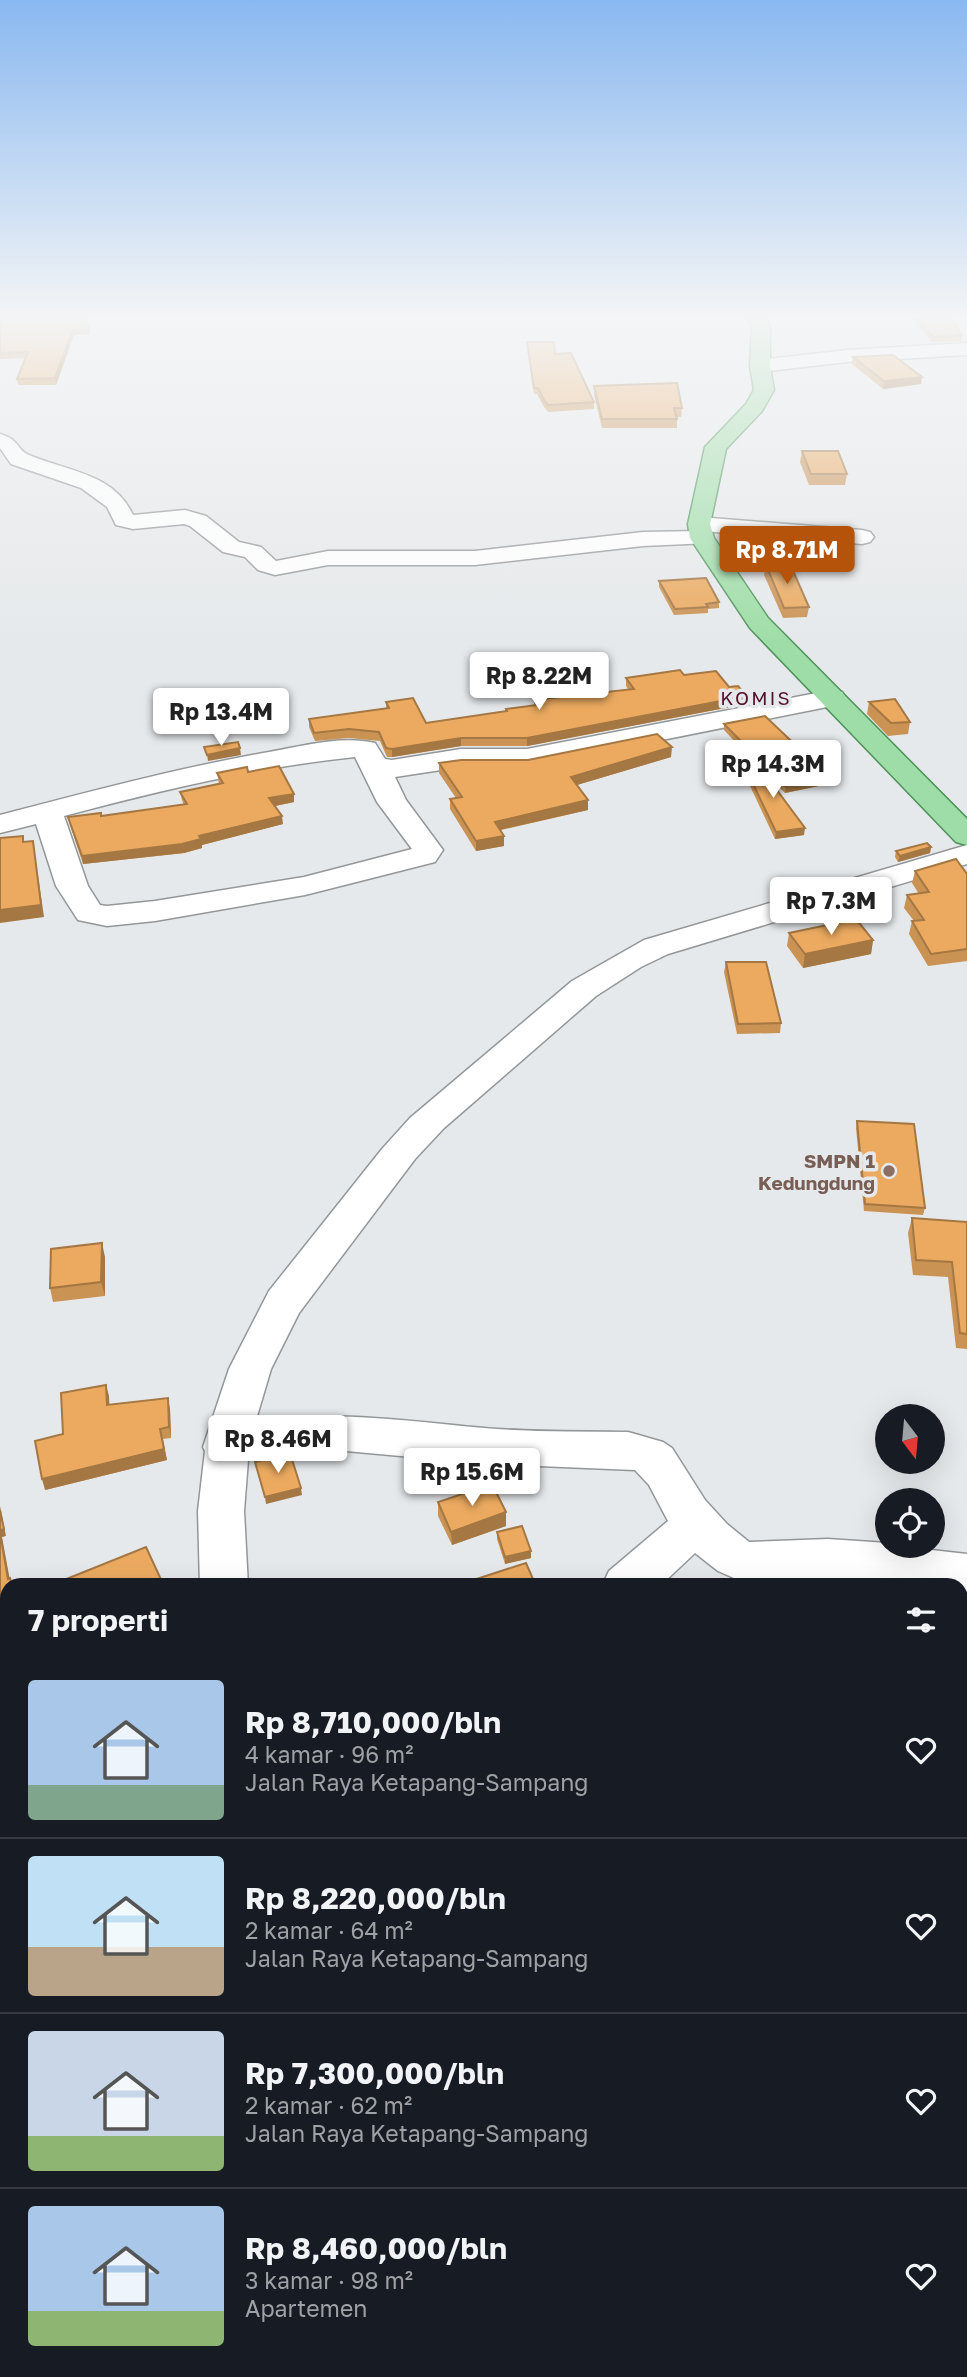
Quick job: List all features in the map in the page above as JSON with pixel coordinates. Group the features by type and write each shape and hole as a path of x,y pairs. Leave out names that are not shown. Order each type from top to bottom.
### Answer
{"main road":[{"path":"738,425 716,447 701,531 759,623 967,836"}],"street":[{"path":"0,440 11,447 19,459 39,464 56,473 78,477 89,483 117,504 124,520 133,522 185,517 198,521 231,547 253,551 266,565 275,568 328,558 475,558 701,531 862,537"},
{"path":"375,765 392,769 461,758 527,758 832,698"},
{"path":"0,824 47,810 179,777 345,748 365,749 392,803 428,850 424,855 305,886 155,911 107,916 89,913 72,886 47,810"},
{"path":"223,1578 219,1539 225,1447 235,1406 256,1357 284,1302 329,1239 366,1198 416,1133 582,988 618,964 656,947 967,854"},
{"path":"225,1447 287,1435 335,1432 488,1446 628,1450 649,1455 661,1467 682,1505 731,1557 743,1562 790,1572 890,1563 967,1574"},
{"path":"635,1578 697,1522"}],"building":[{"path":"802,451 838,451 847,474 811,474"},
{"path":"790,564 809,607 784,608 766,565"},
{"path":"706,578 719,602 706,604 708,607 675,609 659,581"},
{"path":"680,670 684,675 716,671 729,687 738,686 747,696 527,738 461,738 392,749 386,748 379,732 349,729 314,733 309,719 389,708 386,702 413,698 426,723 537,705 534,700 634,689 626,678"},
{"path":"895,699 910,722 891,723 869,702"},
{"path":"765,716 829,777 786,787 724,724"},
{"path":"657,734 672,747 571,777 588,800 495,822 504,836 476,841 450,799 462,797 439,763 461,760 528,760"},
{"path":"238,742 240,748 207,755 204,747"},
{"path":"754,759 805,828 776,832 744,765"},
{"path":"279,766 294,794 269,798 282,816 199,836 201,839 182,844 82,856 68,817 101,813 101,816 187,804 180,792 223,783 217,773 247,767 248,772"},
{"path":"23,836 23,842 33,841 41,905 0,910 0,838"},
{"path":"927,843 931,847 900,856 896,851"},
{"path":"956,859 967,874 967,949 931,954 912,921 924,920 907,895 929,892 915,871"},
{"path":"856,919 873,940 805,954 789,933"},
{"path":"726,962 766,962 781,1023 738,1024"},
{"name":"SMPN 1 Kedungdung","path":"857,1121 914,1124 925,1208 865,1204"},
{"path":"912,1218 967,1222 967,1334 960,1333 952,1262 916,1260"},
{"path":"102,1243 101,1282 50,1288 51,1249"},
{"path":"106,1385 107,1405 168,1398 169,1427 160,1429 164,1449 42,1479 35,1441 63,1434 61,1393"},
{"path":"290,1453 301,1488 265,1497 255,1462"},
{"path":"492,1484 506,1512 451,1532 438,1502"},
{"path":"0,1510 4,1529 0,1530"},
{"path":"522,1526 531,1551 505,1557 497,1532"},
{"path":"0,1533 8,1578 0,1578"},
{"path":"146,1547 160,1578 69,1578"},
{"path":"526,1563 533,1578 480,1578"}],"place":[{"name":"SMPN 1 Kedungdung","path":"889,1171"}],"district":[{"name":"KOMIS","path":"756,697"}]}
